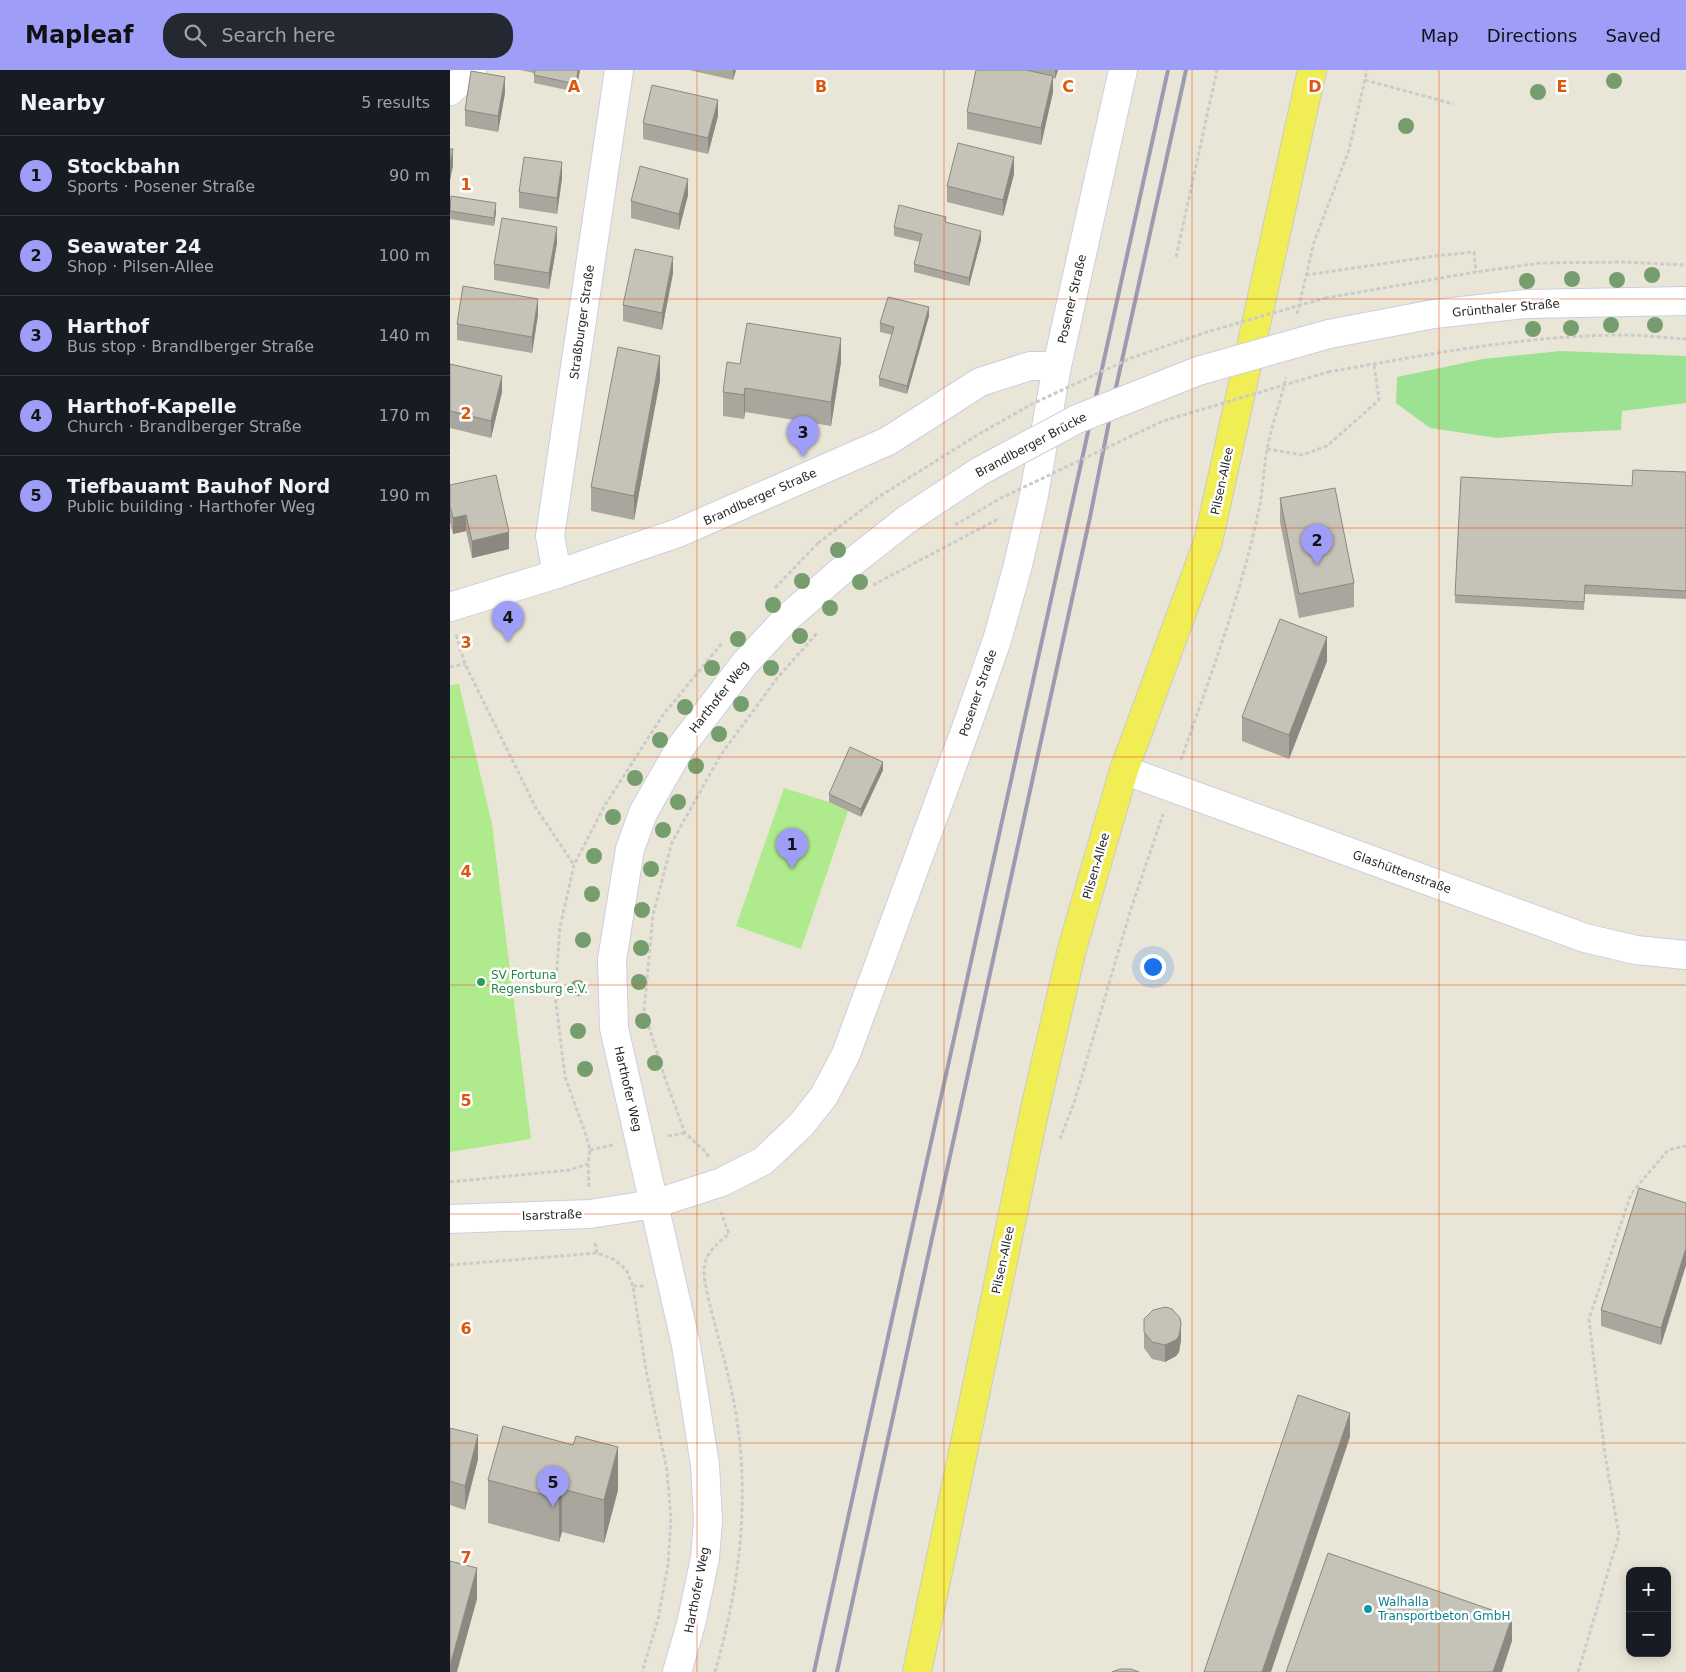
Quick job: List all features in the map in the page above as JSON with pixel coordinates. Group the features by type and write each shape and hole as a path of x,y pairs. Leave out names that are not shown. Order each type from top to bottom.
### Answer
{"main road":[{"name":"Pilsen-Allee","path":"917,1672 1034,1113 1072,949 1124,770 1208,542 1312,70"}],"street":[{"path":"450,91 472,70"},
{"name":"Straßburger Straße","path":"557,574 550,536 619,70"},
{"name":"Posener Straße","path":"654,1204 712,1186 763,1161 801,1125 824,1096 846,1054 965,731 997,640 1017,570 1033,500 1057,366 1123,70"},
{"name":"Grünthaler Straße","path":"1329,334 1434,314 1526,304 1686,301"},
{"name":"Brandlberger Brücke","path":"840,572 906,520 980,471 1077,419 1198,371 1329,334"},
{"name":"Brandlberger Straße","path":"452,617 557,574 678,533 888,440 980,382 1030,366 1057,366"},
{"name":"Harthofer Weg","path":"677,1672 691,1624 705,1558 708,1521 705,1465 686,1345 614,1028 612,960 630,849 643,813 680,748 745,663 788,617 840,572"},
{"name":"Glashüttenstraße","path":"1124,770 1585,938 1636,950 1686,955"},
{"name":"Isarstraße","path":"450,1219 590,1214 654,1204"}],"path":[{"path":"1176,257 1217,70"},
{"path":"1297,318 1314,242 1349,150 1367,70"},
{"path":"1365,80 1454,104"},
{"path":"1306,275 1474,252 1476,272"},
{"path":"1325,298 1476,272 1541,263 1625,262 1686,264"},
{"path":"953,526 1001,498 1163,421 1328,372 1482,346 1547,339 1626,335 1686,339"},
{"path":"1267,449 1302,455 1327,446 1379,400 1374,364"},
{"path":"1056,1147 1074,1103 1130,912 1216,659 1240,581 1258,513 1267,449 1282,398 1287,371"},
{"path":"871,586 1033,500"},
{"path":"452,617 465,664 536,808 574,865"},
{"path":"712,1186 707,1153 685,1133 644,1011 653,914 672,842 720,756 778,678 821,628"},
{"path":"450,667 465,664"},
{"path":"1578,1672 1620,1535 1605,1455 1589,1318 1631,1194 1668,1150 1686,1146"},
{"path":"450,1182 569,1170 588,1164"},
{"path":"450,1265 597,1254 613,1259 626,1269 633,1286 646,1370 666,1470 670,1518 668,1565 658,1619 642,1672"}],"green space":[{"path":"1561,351 1686,356 1686,403 1622,411 1621,430 1497,438 1430,428 1396,403 1397,377 1483,359"},
{"name":"SV Fortuna Regensburg e.V.","path":"459,684 492,824 531,1139 450,1152 450,685"},
{"path":"784,788 829,802 848,811 801,949 736,926"}],"building":[{"path":"535,70 578,70 576,84 534,75"},
{"path":"976,70 1026,70 1053,76 1041,128 967,112"},
{"path":"471,71 505,77 498,116 465,110"},
{"path":"652,85 718,100 708,138 643,123"},
{"path":"958,143 1014,157 1003,200 947,186"},
{"path":"450,149 453,149 450,165"},
{"path":"524,157 562,162 557,198 519,192"},
{"path":"640,166 688,179 679,214 631,201"},
{"path":"451,196 496,203 494,218 450,211"},
{"path":"899,205 946,217 945,222 981,231 969,278 914,264 922,234 894,227"},
{"path":"502,218 557,227 549,273 494,264"},
{"path":"635,249 673,257 662,313 623,305"},
{"path":"463,286 538,299 532,337 457,324"},
{"path":"888,297 929,307 907,386 879,378 894,327 880,323"},
{"path":"747,323 841,338 831,402 745,388 744,395 723,392 727,362 740,364"},
{"path":"618,347 660,356 634,496 591,487"},
{"path":"450,364 502,376 491,421 450,411"},
{"path":"1633,470 1686,472 1686,591 1585,585 1584,602 1455,595 1461,477 1632,486"},
{"path":"496,475 509,532 472,541 466,515 453,518 450,506 450,485"},
{"path":"1335,488 1354,583 1299,594 1280,498"},
{"path":"1280,619 1327,637 1289,735 1242,717"},
{"path":"850,747 883,762 861,809 829,794"},
{"path":"1639,1188 1686,1203 1686,1248 1661,1328 1601,1310"},
{"path":"1166,1307 1172,1309 1180,1318 1181,1324 1179,1336 1176,1340 1165,1345 1152,1342 1144,1332 1144,1319 1153,1310"},
{"path":"1298,1395 1350,1413 1262,1672 1204,1672"},
{"path":"503,1426 573,1445 576,1436 618,1447 604,1500 562,1489 559,1499 488,1480"},
{"path":"450,1428 478,1435 465,1486 450,1481"},
{"name":"Walhalla Transportbeton GmbH","path":"1328,1553 1512,1617 1493,1672 1286,1672"},
{"path":"450,1561 477,1568 450,1666"},
{"path":"1120,1669 1131,1669 1139,1672 1112,1672"}],"railway":[{"path":"814,1672 1168,70"},
{"path":"837,1672 1186,70"}],"place":[{"name":"Harthof","path":"803,457"},
{"name":"Seawater 24","path":"1317,565"},
{"name":"Harthof-Kapelle","path":"508,642"},
{"name":"Stockbahn","path":"792,869"},
{"name":"SV Fortuna Regensburg e.V.","path":"481,982"},
{"name":"Tiefbauamt Bauhof Nord","path":"553,1507"},
{"name":"Walhalla Transportbeton GmbH","path":"1368,1609"}]}
